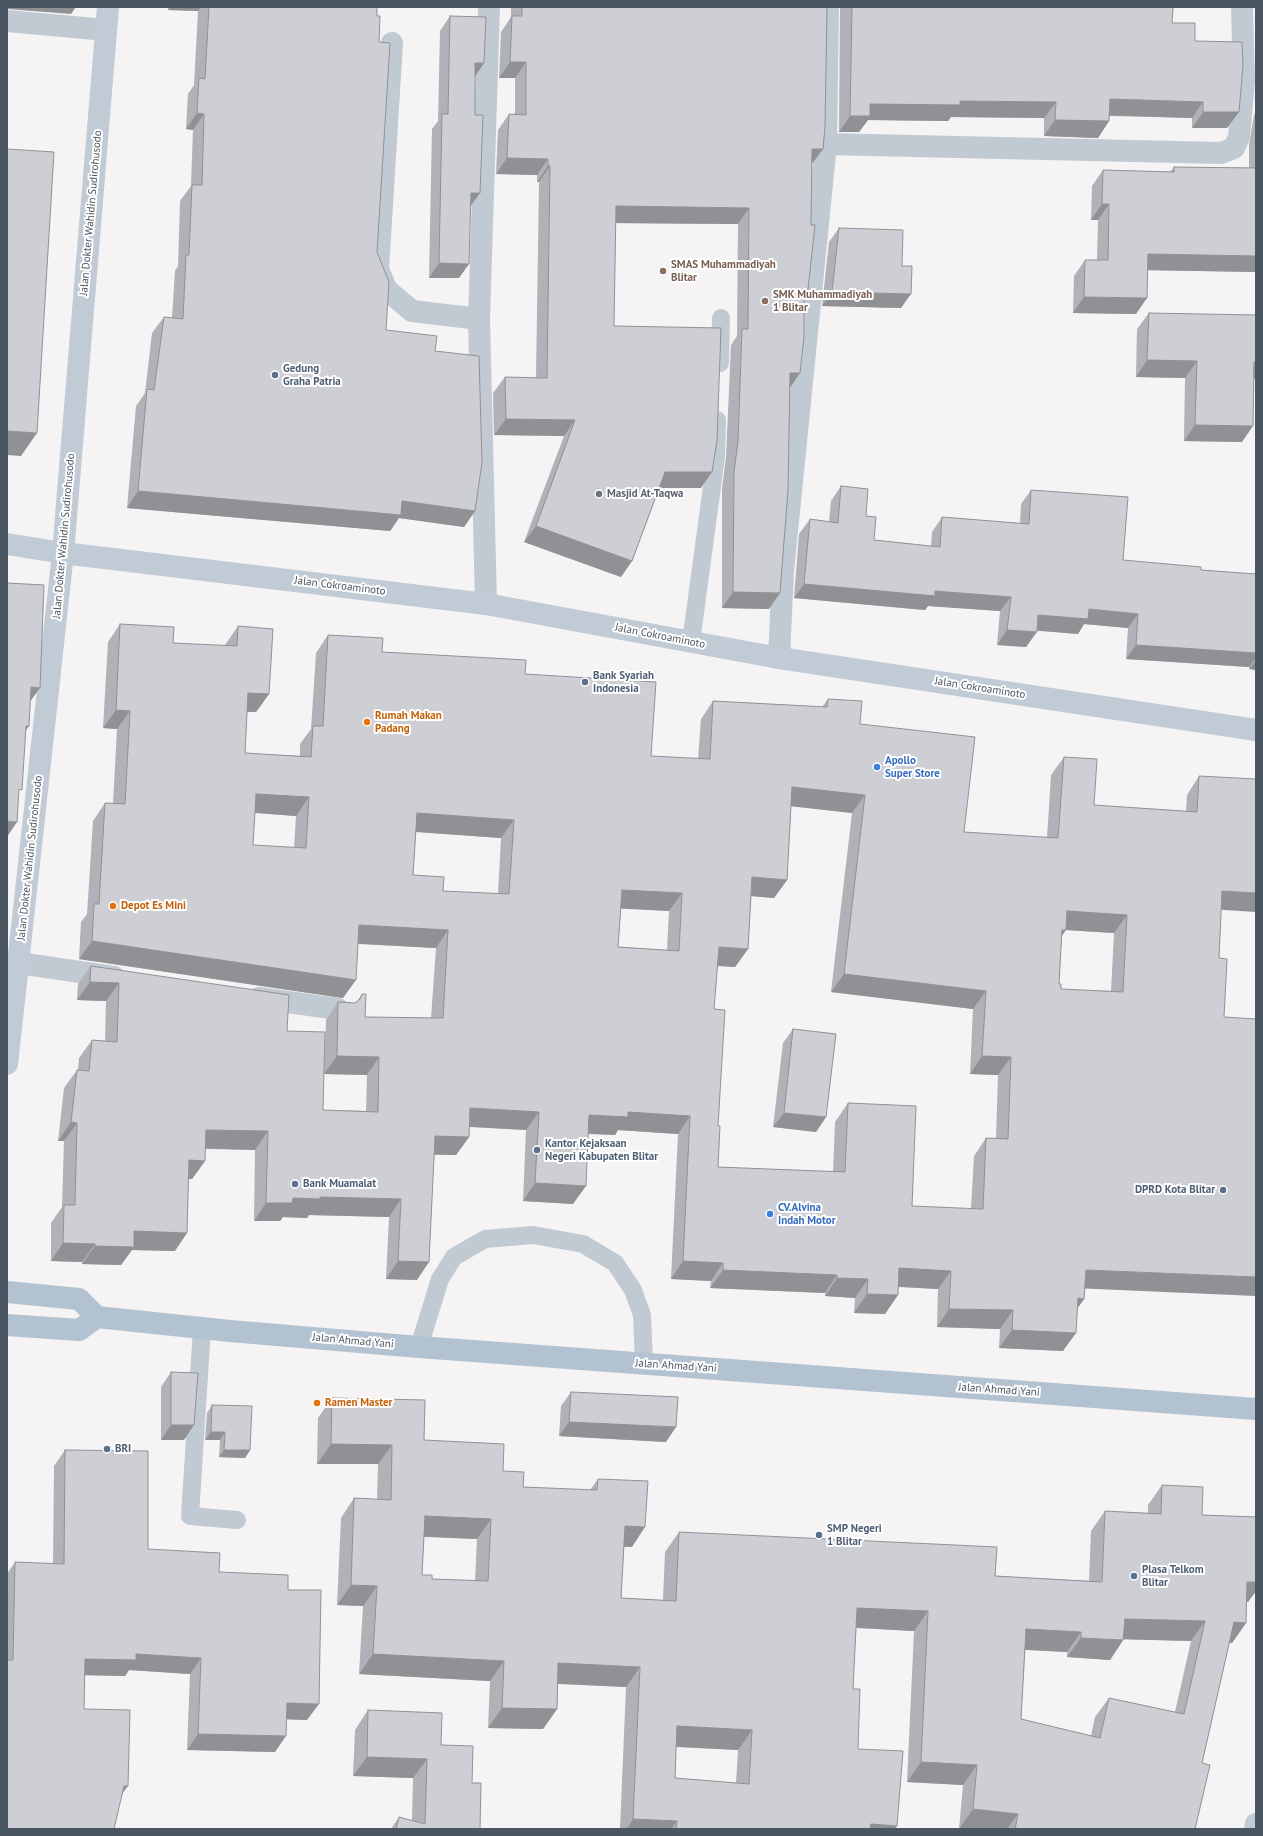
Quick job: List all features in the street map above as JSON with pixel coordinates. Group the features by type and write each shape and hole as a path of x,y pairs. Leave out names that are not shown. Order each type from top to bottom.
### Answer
{"main road":[{"name":"Jalan Dokter Wahidin Sudirohusodo","path":"7,1064 63,553 108,7"},
{"name":"Jalan Cokroaminoto","path":"7,544 63,553 486,604 779,658 1256,730"},
{"path":"7,1292 79,1299 97,1317 79,1330 7,1325"},
{"name":"Jalan Ahmad Yani","path":"97,1317 202,1328 419,1347 1256,1409"},
{"path":"1255,1829 1256,1824"}],"street":[{"path":"486,604 479,319 489,7"},
{"path":"779,658 783,571 826,144 828,7"},
{"path":"826,144 1221,153 1234,148 1239,137 1250,80 1242,7"},
{"path":"7,21 106,30"},
{"path":"392,43 378,269 387,290 412,310 479,319"},
{"path":"19,963 135,980"},
{"path":"237,994 338,1009"}],"lane":[{"path":"719,380 721,318"},
{"path":"691,642 716,457 718,403"},
{"path":"419,1347 440,1279 454,1257 485,1239 533,1235 583,1244 615,1263 633,1290 642,1315 644,1363"},
{"path":"202,1328 190,1516 237,1520"}],"building":[{"path":"209,7 377,7 377,16 380,16 379,42 390,43 377,252 389,282 386,330 437,336 435,351 479,356 482,462 475,511 402,501 401,515 138,491 147,389 154,390 164,317 183,319 186,255 189,255 192,185 202,185 204,114 197,113 199,78 205,79"},
{"path":"522,7 827,7 825,127 823,149 812,149 811,225 815,225 808,289 804,289 804,337 800,373 790,373 788,490 780,593 733,592 734,473 738,441 742,329 748,329 749,208 616,206 614,326 721,328 717,440 712,472 665,472 632,561 536,526 575,420 506,419 505,377 547,378 550,166 548,166 548,159 507,158 509,114 526,115 526,62 510,62 512,16 522,16"},
{"path":"852,7 1173,7 1172,23 1195,23 1195,41 1242,42 1243,65 1239,112 1203,112 1203,102 1110,99 1109,121 1055,120 1056,102 960,101 960,105 870,104 870,116 850,116"},
{"path":"450,16 486,17 484,63 475,63 475,115 483,115 480,193 471,193 469,264 439,263 442,114 448,114"},
{"path":"7,149 54,152 37,433 7,431"},
{"path":"1174,167 1256,168 1256,256 1148,254 1147,298 1084,297 1085,260 1108,260 1109,204 1102,204 1103,170 1174,172"},
{"path":"839,228 903,230 902,266 912,266 911,294 832,292"},
{"path":"1149,313 1256,315 1256,363 1254,362 1253,426 1195,425 1197,361 1147,360"},
{"path":"841,486 868,489 866,516 876,517 874,540 940,547 942,517 1029,524 1031,490 1128,497 1123,560 1201,567 1201,570 1256,574 1256,653 1136,645 1138,614 1089,609 1088,619 1038,615 1037,632 1007,630 1011,597 935,591 935,596 804,584 810,519 838,523"},
{"path":"7,583 44,585 40,688 31,687 29,726 26,726 22,790 19,789 17,822 7,821"},
{"path":"120,624 174,627 173,643 237,646 238,626 273,629 269,694 248,693 245,753 311,757 313,726 323,726 328,635 383,638 382,652 526,660 525,674 656,682 651,756 710,759 713,701 827,707 828,699 862,701 860,724 975,737 964,832 1058,838 1064,757 1097,759 1094,805 1197,812 1199,776 1256,779 1256,893 1222,891 1219,958 1227,959 1224,1017 1256,1019 1256,1277 1086,1270 1084,1299 1078,1298 1076,1333 1012,1330 1013,1310 949,1309 951,1271 899,1268 898,1295 867,1294 868,1279 837,1278 837,1275 723,1270 723,1263 683,1261 690,1116 628,1112 628,1117 589,1115 586,1186 535,1183 539,1112 470,1108 469,1137 435,1136 429,1262 398,1261 401,1199 320,1197 320,1199 293,1198 292,1203 266,1203 268,1131 206,1130 205,1161 189,1160 187,1233 134,1231 134,1247 63,1243 64,1205 75,1205 77,1123 71,1122 77,1070 89,1071 92,1040 117,1042 119,983 90,982 91,966 289,995 287,1031 325,1032 323,1110 378,1112 379,1057 337,1056 338,1002 355,1003 360,999 362,994 366,994 365,1017 443,1018 448,930 359,925 356,980 92,941 94,904 99,904 105,803 125,804 130,711 116,710","holes":["792,787 865,795 844,974 986,991 982,1056 1011,1057 1008,1139 986,1138 983,1209 912,1206 916,1106 848,1103 845,1172 718,1167 720,1126 718,1126 725,1010 714,1009 719,947 748,949 752,877 787,880","256,794 309,797 306,848 253,845","417,813 514,820 509,894 443,891 444,877 413,875","622,890 682,893 679,951 618,947","1067,911 1127,915 1123,992 1061,989 1061,984 1059,984 1062,930 1066,930"]},
{"path":"793,1029 836,1034 826,1117 784,1113"},
{"path":"171,1372 198,1373 194,1425 171,1425"},
{"path":"571,1392 678,1397 676,1427 569,1422"},
{"path":"332,1398 425,1400 424,1440 504,1444 503,1471 524,1472 523,1487 597,1490 598,1479 648,1481 645,1527 625,1526 621,1598 676,1601 679,1532 997,1547 995,1576 1102,1582 1105,1511 1161,1514 1162,1485 1203,1487 1202,1515 1256,1517 1256,1582 1247,1582 1246,1623 1234,1622 1202,1763 1210,1765 1195,1829 1015,1829 1018,1814 973,1809 977,1765 921,1762 928,1611 857,1608 853,1689 860,1689 858,1749 903,1751 897,1826 871,1824 870,1829 676,1829 677,1821 633,1819 640,1667 558,1663 557,1709 502,1708 504,1661 373,1654 377,1586 351,1585 354,1498 391,1500 392,1445 331,1444","holes":["425,1516 491,1519 488,1581 432,1579 432,1575 422,1575","1125,1619 1205,1621 1184,1714 1109,1698 1100,1738 1021,1719 1026,1629 1081,1632 1081,1638 1123,1640","677,1726 752,1730 749,1784 675,1778"]},
{"path":"212,1405 252,1406 250,1450 224,1450 225,1432 211,1432"},
{"path":"65,1450 148,1451 148,1549 220,1553 219,1572 288,1575 288,1590 321,1590 319,1704 287,1703 286,1736 198,1734 201,1658 136,1654 136,1660 85,1659 84,1709 130,1710 128,1786 124,1786 114,1829 7,1829 7,1660 13,1660 15,1562 64,1564"},
{"path":"368,1710 442,1713 441,1745 473,1746 472,1783 481,1783 480,1829 396,1829 399,1817 425,1824 427,1759 367,1757"}],"place":[{"name":"SMAS Muhammadiyah Blitar","path":"663,271"},
{"name":"SMK Muhammadiyah 1 Blitar","path":"765,301"},
{"name":"Gedung Graha Patria","path":"275,375"},
{"name":"Masjid At-Taqwa","path":"599,494"},
{"name":"Bank Syariah Indonesia","path":"585,682"},
{"name":"Rumah Makan Padang","path":"367,722"},
{"name":"Apollo Super Store","path":"877,767"},
{"name":"Depot Es Mini","path":"113,906"},
{"name":"Kantor Kejaksaan Negeri Kabupaten Blitar","path":"537,1150"},
{"name":"Bank Muamalat","path":"295,1184"},
{"name":"DPRD Kota Blitar","path":"1223,1190"},
{"name":"CV.Alvina Indah Motor","path":"770,1214"},
{"name":"Ramen Master","path":"317,1403"},
{"name":"BRI","path":"107,1449"},
{"name":"SMP Negeri 1 Blitar","path":"819,1535"},
{"name":"Plasa Telkom Blitar","path":"1134,1576"}]}
